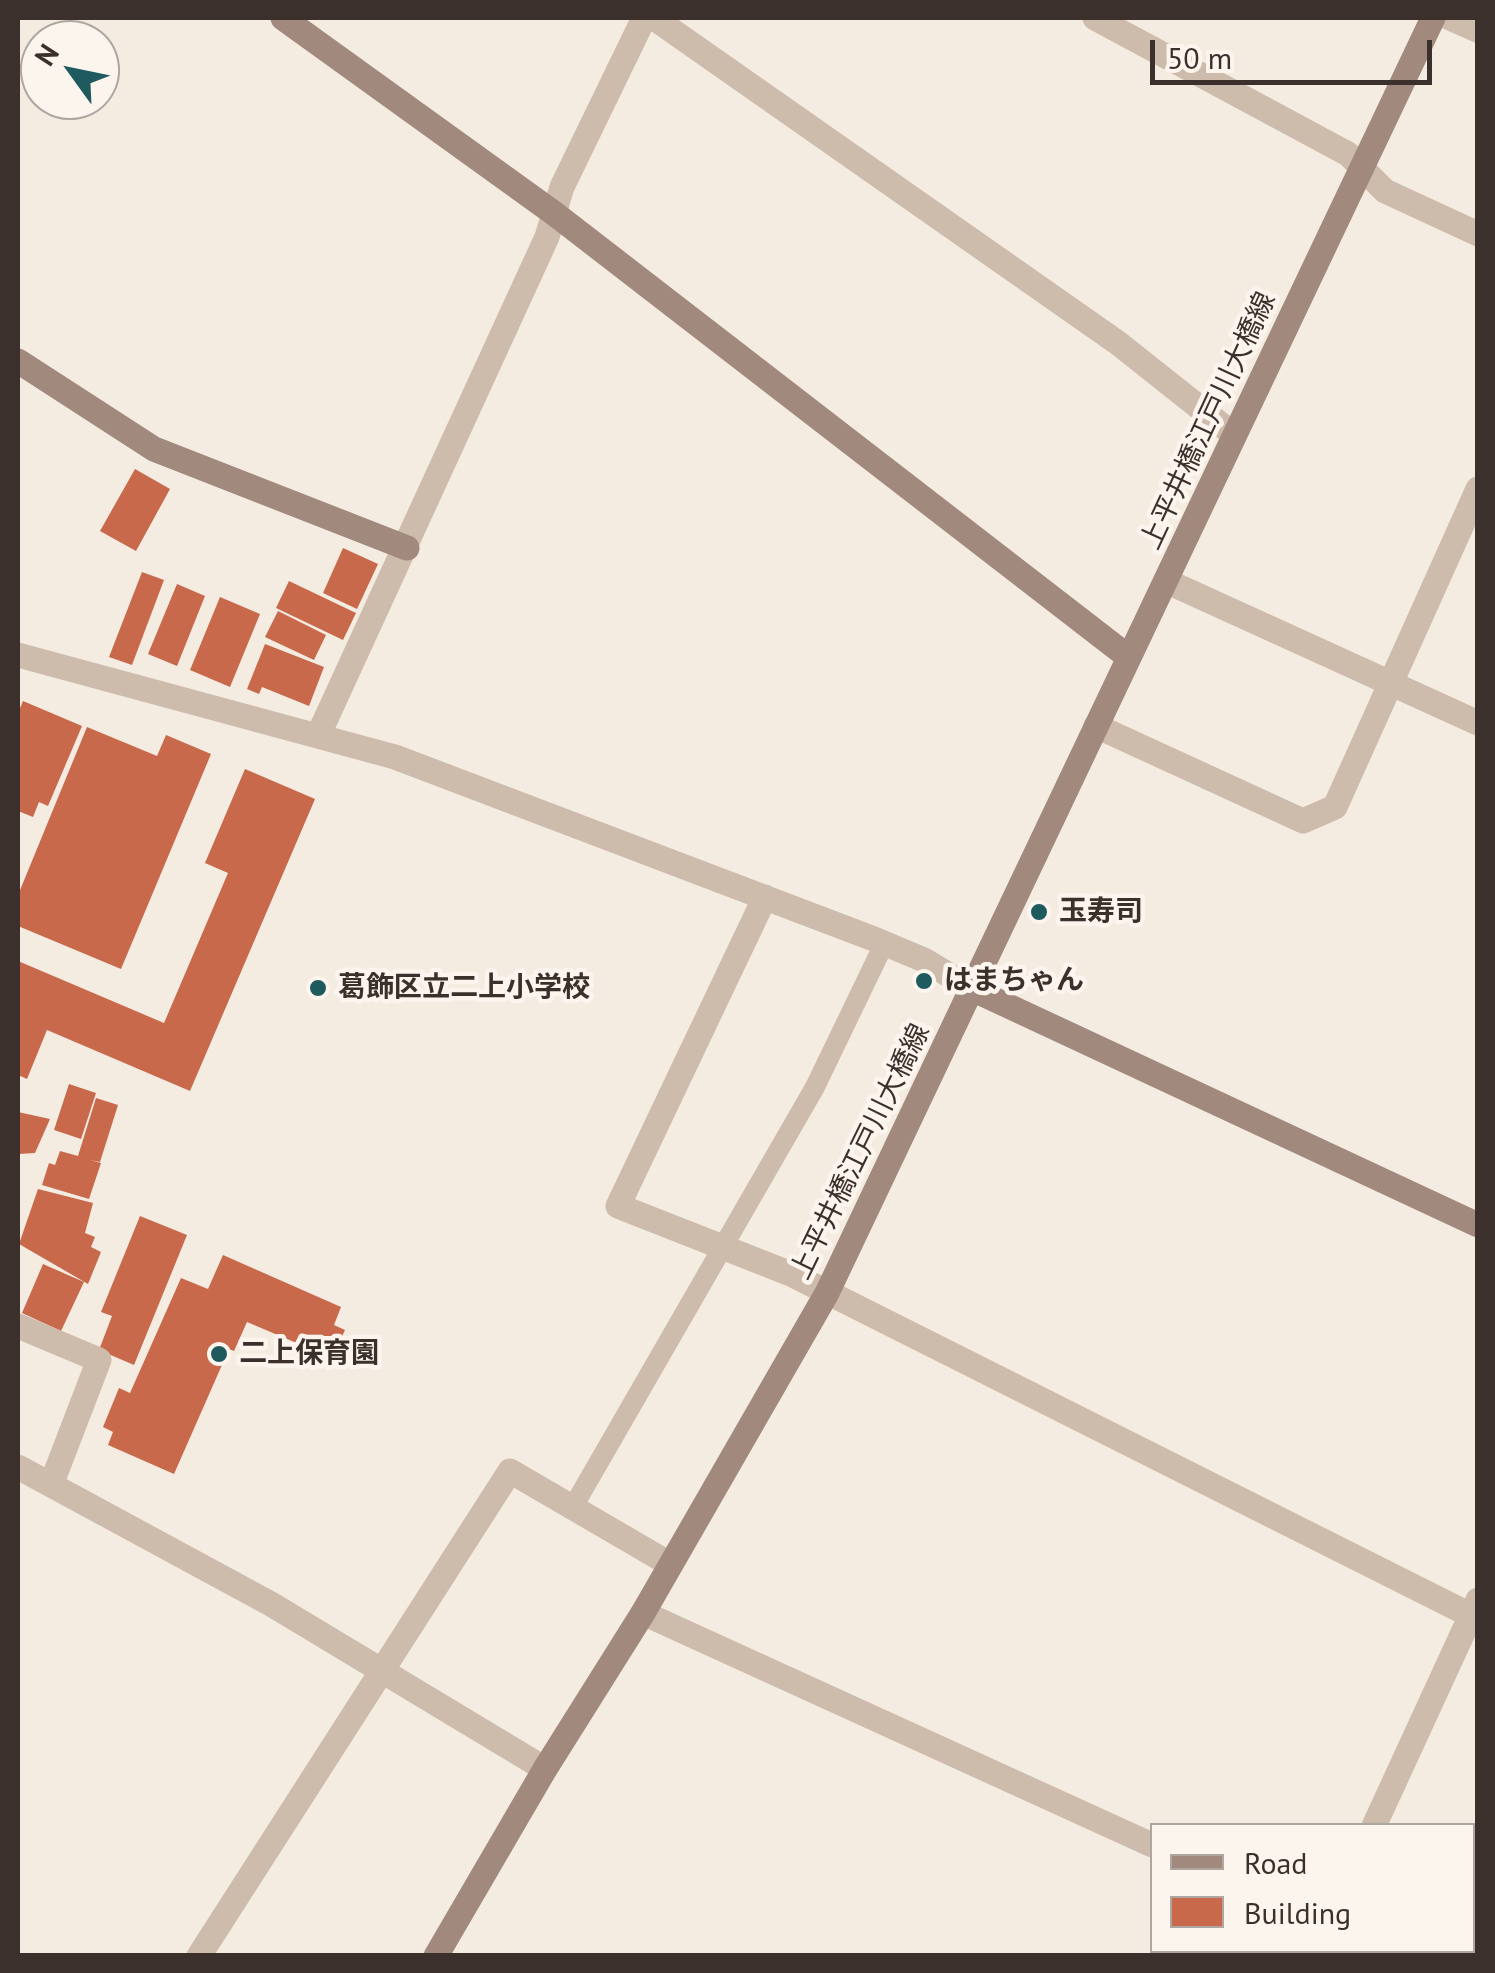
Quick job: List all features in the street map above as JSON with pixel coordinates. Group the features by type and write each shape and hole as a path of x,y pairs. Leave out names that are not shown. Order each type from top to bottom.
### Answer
{"street":[{"path":"283,18 554,214 1128,656"},
{"path":"318,736 407,548 554,214 562,187 644,18"},
{"path":"654,18 1118,343 1234,435"},
{"path":"1101,19 1348,154 1385,192 1478,234"},
{"name":"上平井橋江戸川大橋線","path":"436,1956 544,1769 642,1613 827,1293 1363,170 1431,19"},
{"path":"18,361 154,449 407,548"},
{"path":"1096,726 1303,821 1335,807 1478,488"},
{"path":"1166,581 1478,723"},
{"path":"18,655 395,757 765,897 924,960 974,990 1478,1225"},
{"path":"765,897 618,1206 827,1293 1475,1612 1375,1823"},
{"path":"18,1326 99,1360 52,1485"},
{"path":"18,1467 272,1604 544,1769"},
{"path":"199,1956 385,1672 510,1471 668,1563"},
{"path":"642,1613 1150,1844"}],"lane":[{"path":"1431,19 1478,32"},
{"path":"572,1507 815,1087 884,944"}],"building":[{"path":"135,469 170,489 136,551 100,531"},
{"path":"343,548 378,564 357,609 323,593"},
{"path":"142,572 164,580 132,665 109,657"},
{"path":"289,581 356,613 343,640 276,608"},
{"path":"177,584 205,596 177,666 148,654"},
{"path":"220,597 260,614 230,687 190,670"},
{"path":"278,611 326,635 314,660 265,637"},
{"path":"265,644 324,667 309,706 262,687 259,694 247,689"},
{"path":"23,701 82,726 48,806 39,802 33,817 18,811 18,713"},
{"path":"87,727 157,756 166,735 211,754 121,969 18,926 18,895"},
{"path":"245,769 315,799 190,1091 47,1030 27,1079 18,1075 18,961 164,1023 228,873 205,863"},
{"path":"69,1084 96,1093 81,1139 54,1130"},
{"path":"96,1098 118,1105 100,1162 90,1160 101,1163 89,1199 42,1185 49,1163 55,1165 60,1151 78,1156"},
{"path":"18,1112 50,1119 35,1153 18,1154"},
{"path":"38,1189 93,1203 85,1233 95,1237 91,1247 101,1252 88,1284 19,1244"},
{"path":"140,1216 187,1235 134,1365 99,1350 112,1316 101,1312"},
{"path":"223,1255 341,1307 334,1325 345,1330 332,1358 247,1322 234,1351 229,1349 174,1474 108,1445 113,1432 103,1427 119,1388 130,1393 181,1278 208,1289"},
{"path":"43,1264 84,1282 61,1331 22,1313"}],"place":[{"name":"玉寿司","path":"1039,912"},
{"name":"はまちゃん","path":"924,981"},
{"name":"葛飾区立二上小学校","path":"318,988"},
{"name":"二上保育園","path":"219,1354"}]}
